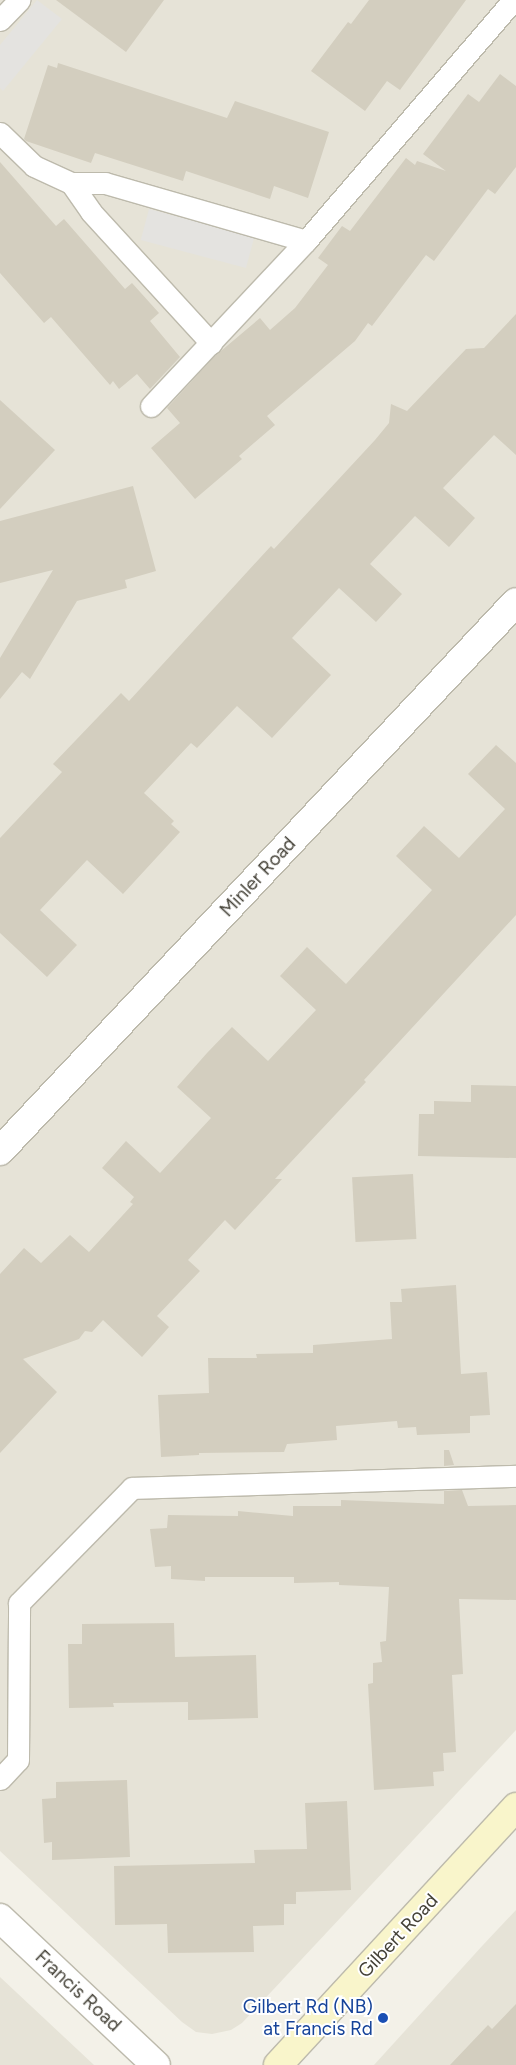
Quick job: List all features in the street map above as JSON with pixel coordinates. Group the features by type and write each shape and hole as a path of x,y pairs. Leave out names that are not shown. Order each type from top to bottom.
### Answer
{"main road":[{"name":"Gilbert Road","path":"278,2065 516,1807"}],"street":[{"name":"Minler Road","path":"0,1152 516,602"},
{"name":"Francis Road","path":"0,1918 156,2065"}],"lane":[{"path":"0,20 19,0"},
{"path":"151,406 306,241 513,0"},
{"path":"0,133 34,166 71,183 105,183 306,241"},
{"path":"71,183 91,212 211,343"},
{"path":"0,1778 18,1760 19,1604 132,1488 516,1476"}],"shaded area":[{"path":"0,0 516,0 516,1730 242,2023 231,2030 212,2034 196,2032 182,2022 0,1851"},
{"path":"37,0 62,19 3,91 0,88 0,45"},
{"path":"149,209 254,237 246,268 141,240"},
{"path":"516,1910 516,2065 374,2065 483,1945"},
{"path":"0,1977 94,2065 0,2065"}],"building":[{"path":"56,0 164,0 126,52"},
{"path":"369,0 466,0 400,90 387,81 365,111 311,71 348,22 351,24"},
{"path":"58,63 227,118 235,101 329,132 308,198 274,186 270,199 186,171 183,181 95,153 91,163 26,141 24,139 48,65 57,68"},
{"path":"500,74 516,86 516,167 495,194 488,189 434,261 426,255 372,326 368,323 355,341 267,416 275,425 239,456 242,459 195,499 151,448 180,423 167,408 215,356 260,318 270,330 295,308 328,265 318,258 342,226 350,231 406,158 415,165 417,161 446,171 423,154 468,94 479,102"},
{"path":"0,162 56,226 64,219 125,289 132,283 159,313 150,321 180,357 150,389 137,374 119,389 113,381 110,385 51,317 44,323 0,273"},
{"path":"516,314 516,455 494,435 443,488 475,518 449,547 415,516 370,564 402,594 376,622 339,588 292,638 331,675 272,738 237,706 197,748 191,743 144,793 174,821 171,824 180,832 123,894 87,860 40,910 77,945 47,977 0,933 0,838 62,772 53,764 121,693 129,701 271,546 274,549 375,440 389,423 391,404 407,411 466,349 484,348"},
{"path":"0,400 55,450 0,509"},
{"path":"133,486 156,571 125,580 127,588 77,601 30,679 22,672 0,699 0,658 53,570 0,583 0,521"},
{"path":"496,745 516,763 516,915 364,1080 366,1082 275,1179 282,1179 235,1230 225,1220 188,1260 200,1271 157,1316 169,1327 142,1357 103,1320 92,1332 85,1331 79,1339 23,1359 57,1392 0,1453 0,1274 24,1248 41,1263 70,1235 89,1252 133,1204 130,1202 134,1197 102,1168 126,1141 160,1173 211,1118 177,1087 207,1053 232,1027 268,1061 316,1010 280,976 307,947 346,984 432,890 396,856 424,826 459,858 505,809 468,774"},
{"path":"471,1085 516,1086 516,1158 418,1156 419,1114 434,1114 434,1101 471,1102"},
{"path":"413,1174 416,1239 355,1242 352,1177"},
{"path":"456,1285 461,1374 487,1372 490,1415 470,1416 470,1433 417,1435 416,1427 398,1428 397,1421 336,1426 337,1440 287,1444 284,1452 199,1453 199,1455 161,1457 158,1395 209,1393 208,1358 257,1358 256,1354 313,1353 313,1345 392,1339 390,1302 402,1302 401,1289"},
{"path":"444,1450 449,1450 454,1465 444,1466"},
{"path":"462,1490 468,1506 516,1505 516,1600 459,1599 463,1674 452,1675 456,1752 443,1753 444,1771 433,1772 434,1786 374,1790 368,1684 373,1683 373,1663 382,1662 380,1642 386,1641 389,1587 339,1585 339,1582 294,1583 294,1577 205,1577 205,1581 171,1579 171,1566 155,1567 150,1529 167,1528 168,1515 238,1516 238,1511 293,1516 293,1506 341,1506 341,1500 444,1504 444,1491"},
{"path":"174,1623 175,1657 256,1655 258,1718 188,1720 188,1702 113,1703 114,1707 69,1708 68,1644 82,1644 82,1624"},
{"path":"127,1780 130,1857 52,1860 52,1842 44,1843 42,1799 56,1798 56,1782"},
{"path":"347,1801 351,1890 296,1892 296,1904 284,1904 284,1925 253,1926 254,1952 168,1953 167,1924 115,1925 114,1866 255,1863 254,1850 307,1849 305,1803"},
{"path":"516,2004 516,2065 450,2065 488,2025 492,2029"}],"place":[{"name":"Gilbert Rd (NB) at Francis Rd","path":"383,2018"}]}
